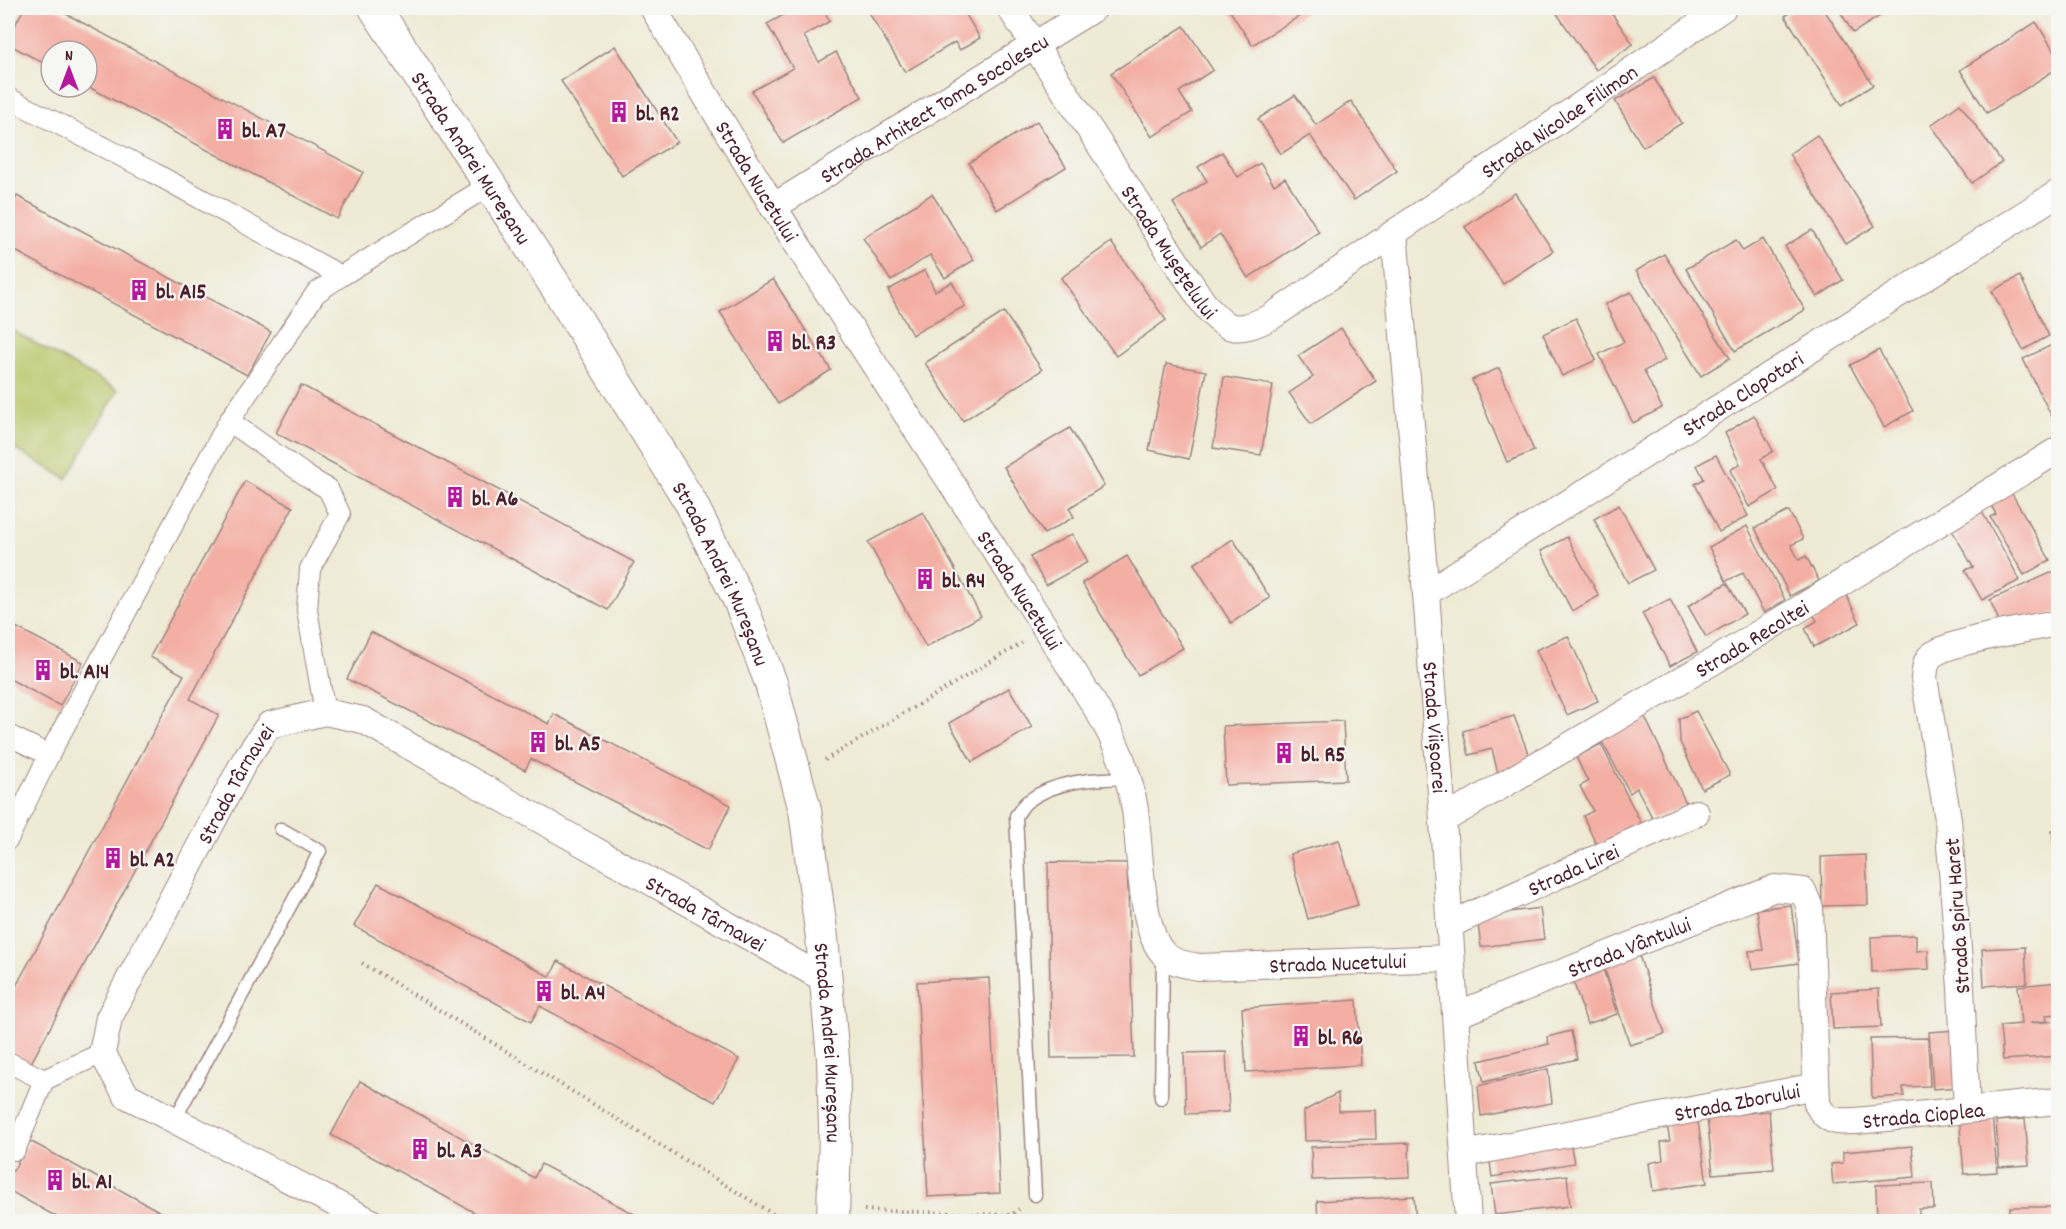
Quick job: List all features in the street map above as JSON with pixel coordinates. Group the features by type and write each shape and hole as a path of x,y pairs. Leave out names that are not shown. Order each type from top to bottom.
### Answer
{"street":[{"name":"Strada Andrei Mureșanu","path":"375,8 557,288 691,503 748,623 771,683 805,810 826,980 833,1058 835,1129 833,1215"},
{"name":"Strada Nucetului","path":"653,8 773,207 1096,707 1116,745 1128,777 1135,809 1147,915 1153,937 1163,954 1179,963 1199,967 1451,958"},
{"name":"Strada Mușețelului","path":"1010,8 1202,301 1224,324 1238,329 1252,326 1271,317 1394,233"},
{"name":"Strada Arhitect Toma Socolescu","path":"773,207 1094,8"},
{"name":"Strada Nicolae Filimon","path":"1394,233 1723,8"},
{"path":"8,101 154,173 341,276"},
{"path":"8,839 49,755 230,421 316,293 490,185"},
{"name":"Strada Clopotari","path":"1426,593 2058,193"},
{"name":"Strada Viișoarei","path":"1394,233 1426,593 1443,820 1468,1221"},
{"path":"230,421 328,489 340,514 310,569 309,579 307,610 326,712"},
{"name":"Strada Recoltei","path":"1443,820 1724,655 2058,450"},
{"name":"Strada Spiru Haret","path":"1967,1110 1962,988 1948,819 1924,678 1926,662 1931,655 1962,643 2046,625 2058,625"},
{"name":"Strada Târnavei","path":"102,1053 109,1018 245,759 269,725 326,712 363,720 826,980"},
{"path":"8,735 49,755"},
{"name":"Strada Lirei","path":"1449,925 1696,813"},
{"name":"Strada Vântului","path":"1456,1015 1775,888 1803,891"},
{"name":"Strada Zborului","path":"1464,1154 1816,1086 1812,924 1810,908 1803,891"},
{"path":"15,1150 44,1080 102,1053 126,1095 371,1221"},
{"path":"8,1062 44,1080"},
{"name":"Strada Cioplea","path":"1816,1086 1817,1104 1822,1114 1828,1119 1839,1122 2058,1101"}],"lane":[{"path":"1035,1195 1017,816 1027,801 1057,786 1093,779 1128,777"},
{"path":"175,1119 320,850 281,829"},
{"path":"1161,1098 1163,954"}],"path":[{"path":"797,776 1046,629"},
{"path":"362,963 786,1221"},
{"path":"833,1215 1011,1215 1035,1195"}],"green space":[{"path":"8,328 118,390 67,479 8,445"}],"building":[{"name":"bl. A7","path":"24,8 55,8 363,172 337,219 99,92 99,39 39,39 39,61 8,44 8,39"},
{"path":"796,8 822,8 830,21 804,36 819,62 836,52 862,97 783,143 752,91 793,68 767,24"},
{"path":"866,8 962,8 980,38 960,50 955,42 905,72"},
{"path":"1228,8 1313,8 1252,45"},
{"path":"1553,8 1608,8 1633,44 1596,70"},
{"path":"1798,8 1823,8 1873,85 1842,105 1785,16"},
{"path":"1838,8 1879,8 1883,14 1853,33"},
{"path":"2036,22 2058,57 2058,68 1987,113 1960,70"},
{"path":"1184,26 1213,70 1179,92 1192,112 1152,137 1111,73"},
{"name":"bl. R2","path":"615,46 677,142 622,176 561,81"},
{"path":"1654,78 1682,123 1643,147 1615,101"},
{"path":"1295,95 1316,125 1351,101 1397,171 1354,200 1310,135 1281,154 1258,119"},
{"path":"1960,104 2002,162 1972,183 1931,125"},
{"path":"1037,121 1066,167 997,210 969,163"},
{"path":"1817,135 1875,226 1846,244 1789,154"},
{"path":"1222,152 1238,177 1260,163 1274,185 1285,178 1319,232 1248,278 1220,234 1201,247 1173,203 1207,181 1198,167"},
{"path":"1515,193 1553,251 1503,284 1465,227"},
{"path":"932,194 974,260 945,278 930,255 891,281 863,238"},
{"name":"bl. A15","path":"17,196 271,332 247,375 8,247 8,215"},
{"path":"1812,230 1843,280 1817,297 1785,246"},
{"path":"1763,239 1805,310 1735,351 1686,269 1736,240 1743,251"},
{"path":"1111,242 1166,320 1116,356 1061,278"},
{"path":"1664,254 1730,358 1701,376 1636,271"},
{"path":"925,270 935,291 952,282 965,306 912,335 888,290"},
{"path":"2020,276 2049,336 2023,350 1992,291"},
{"name":"bl. R3","path":"773,279 831,370 778,404 720,312"},
{"path":"1631,292 1665,360 1644,371 1662,408 1633,423 1599,354 1624,342 1605,304"},
{"path":"1004,312 1042,370 963,421 925,363"},
{"path":"1576,318 1596,360 1562,376 1543,334"},
{"path":"1341,328 1376,381 1311,424 1289,393 1313,377 1298,356"},
{"path":"2054,344 2058,353 2058,429 2023,359"},
{"path":"1879,350 1913,411 1884,427 1850,365"},
{"path":"1166,364 1206,371 1189,459 1149,450"},
{"path":"1499,368 1534,451 1507,462 1472,380"},
{"path":"1224,377 1273,385 1261,455 1213,448"},
{"name":"bl. A6","path":"301,385 634,562 608,610 276,433"},
{"path":"1754,415 1773,451 1761,459 1778,490 1749,507 1730,470 1740,464 1725,433"},
{"path":"1070,428 1104,486 1069,508 1074,517 1044,534 1004,467"},
{"path":"1716,455 1748,516 1719,532 1695,484 1704,479 1697,465"},
{"name":"bl. A2","path":"245,481 293,507 190,699 219,715 30,1065 8,1053 8,1001 184,675 150,657"},
{"path":"2011,492 2050,560 2024,575 1990,517 1996,514 1990,504"},
{"path":"1619,505 1654,570 1628,583 1594,519"},
{"path":"1981,510 2020,580 1982,600 1965,570 1973,567 1951,528"},
{"path":"1789,511 1803,539 1791,545 1799,560 1806,556 1819,581 1790,596 1755,528"},
{"name":"bl. R4","path":"923,512 981,616 926,647 868,542"},
{"path":"1747,526 1785,600 1764,613 1743,573 1726,581 1709,547"},
{"path":"1072,534 1088,562 1046,585 1030,557"},
{"path":"1567,537 1599,596 1572,611 1541,551"},
{"path":"1233,539 1270,598 1231,623 1194,564"},
{"path":"1127,556 1183,648 1138,675 1082,583"},
{"path":"2055,571 2058,578 2058,612 2002,628 1990,600"},
{"path":"1727,583 1745,614 1706,637 1688,606"},
{"path":"1846,595 1860,623 1814,647 1805,628 1817,621 1812,612"},
{"path":"1670,599 1697,652 1670,666 1642,613"},
{"name":"bl. A14","path":"8,623 83,662 60,706 8,678"},
{"name":"bl. A5","path":"371,632 549,724 554,714 731,805 708,850 531,759 525,770 347,679"},
{"path":"1568,636 1598,701 1567,715 1536,650"},
{"path":"1009,688 1032,727 972,762 949,723"},
{"path":"1696,711 1730,775 1702,789 1680,742 1679,719"},
{"path":"1644,715 1687,805 1653,819 1637,788 1630,793 1600,738"},
{"path":"1514,716 1531,761 1498,774 1492,749 1469,755 1463,731"},
{"name":"bl. R5","path":"1343,721 1346,780 1226,785 1223,726"},
{"path":"1601,744 1643,827 1597,846 1583,816 1593,811 1580,786 1588,782 1576,757"},
{"path":"2058,829 2058,861 2056,861 2052,830"},
{"path":"1339,840 1358,905 1308,919 1290,854"},
{"path":"1866,855 1868,905 1822,906 1821,857"},
{"path":"1048,862 1127,863 1134,1057 1051,1058"},
{"name":"bl. A4","path":"378,883 550,977 558,961 739,1059 715,1102 540,1006 531,1022 354,926"},
{"path":"1791,905 1799,963 1752,969 1749,951 1763,950 1757,909"},
{"path":"1540,908 1544,939 1481,947 1477,916"},
{"path":"2058,910 2058,954 2057,955 2054,911"},
{"path":"1916,935 1916,951 1928,950 1929,969 1872,972 1871,937"},
{"path":"2025,947 2027,983 1984,986 1982,949"},
{"path":"1637,949 1665,1034 1630,1045 1602,961"},
{"path":"1602,965 1617,1014 1587,1024 1571,974"},
{"path":"989,978 1000,1193 928,1197 917,982"},
{"path":"2058,982 2058,1014 2046,1015 2047,1021 2030,1023 2058,1021 2058,1056 2003,1060 2000,1026 2021,1024 2018,986"},
{"path":"1879,989 1881,1027 1833,1029 1831,992"},
{"name":"bl. R6","path":"1357,1000 1361,1065 1246,1072 1242,1008"},
{"path":"1956,1030 1960,1087 1933,1089 1929,1032"},
{"path":"1571,1031 1577,1059 1484,1082 1479,1061 1549,1044 1547,1037"},
{"path":"1928,1038 1930,1086 1903,1087 1904,1096 1872,1098 1870,1039"},
{"path":"1226,1052 1229,1112 1186,1114 1184,1053"},
{"path":"1548,1069 1552,1103 1481,1116 1478,1086"},
{"name":"bl. A3","path":"360,1081 534,1178 541,1164 649,1222 532,1222 519,1215 514,1222 492,1222 331,1135"},
{"path":"1338,1093 1339,1111 1375,1110 1376,1139 1305,1141 1304,1111"},
{"path":"1769,1111 1774,1169 1713,1174 1707,1117"},
{"path":"1992,1113 1997,1172 1964,1174 1959,1116"},
{"path":"1697,1115 1707,1183 1653,1191 1649,1163 1663,1160 1661,1142 1670,1141 1666,1120"},
{"path":"2025,1119 2029,1165 1999,1167 1996,1121"},
{"name":"bl. A1","path":"30,1141 179,1222 66,1222 8,1190 8,1168 13,1171"},
{"path":"1570,1142 1574,1163 1492,1177 1489,1155"},
{"path":"1409,1143 1410,1177 1312,1180 1311,1147"},
{"path":"1912,1146 1915,1177 1833,1184 1831,1164 1843,1163 1843,1152"},
{"path":"1567,1175 1570,1206 1495,1215 1491,1184"},
{"path":"1933,1183 1934,1209 1919,1209 1919,1222 1877,1222 1876,1185"},
{"path":"1414,1196 1416,1222 1318,1222 1317,1201"},
{"path":"2010,1207 2058,1207 2058,1222 2010,1222"}],"place":[{"name":"bl. R2","path":"619,112"},
{"name":"bl. A7","path":"225,129"},
{"name":"bl. A15","path":"139,290"},
{"name":"bl. R3","path":"775,341"},
{"name":"bl. A6","path":"455,497"},
{"name":"bl. R4","path":"925,579"},
{"name":"bl. A14","path":"43,670"},
{"name":"bl. A5","path":"538,742"},
{"name":"bl. R5","path":"1284,753"},
{"name":"bl. A2","path":"113,858"},
{"name":"bl. A4","path":"544,991"},
{"name":"bl. R6","path":"1301,1036"},
{"name":"bl. A3","path":"420,1149"},
{"name":"bl. A1","path":"55,1180"}]}
